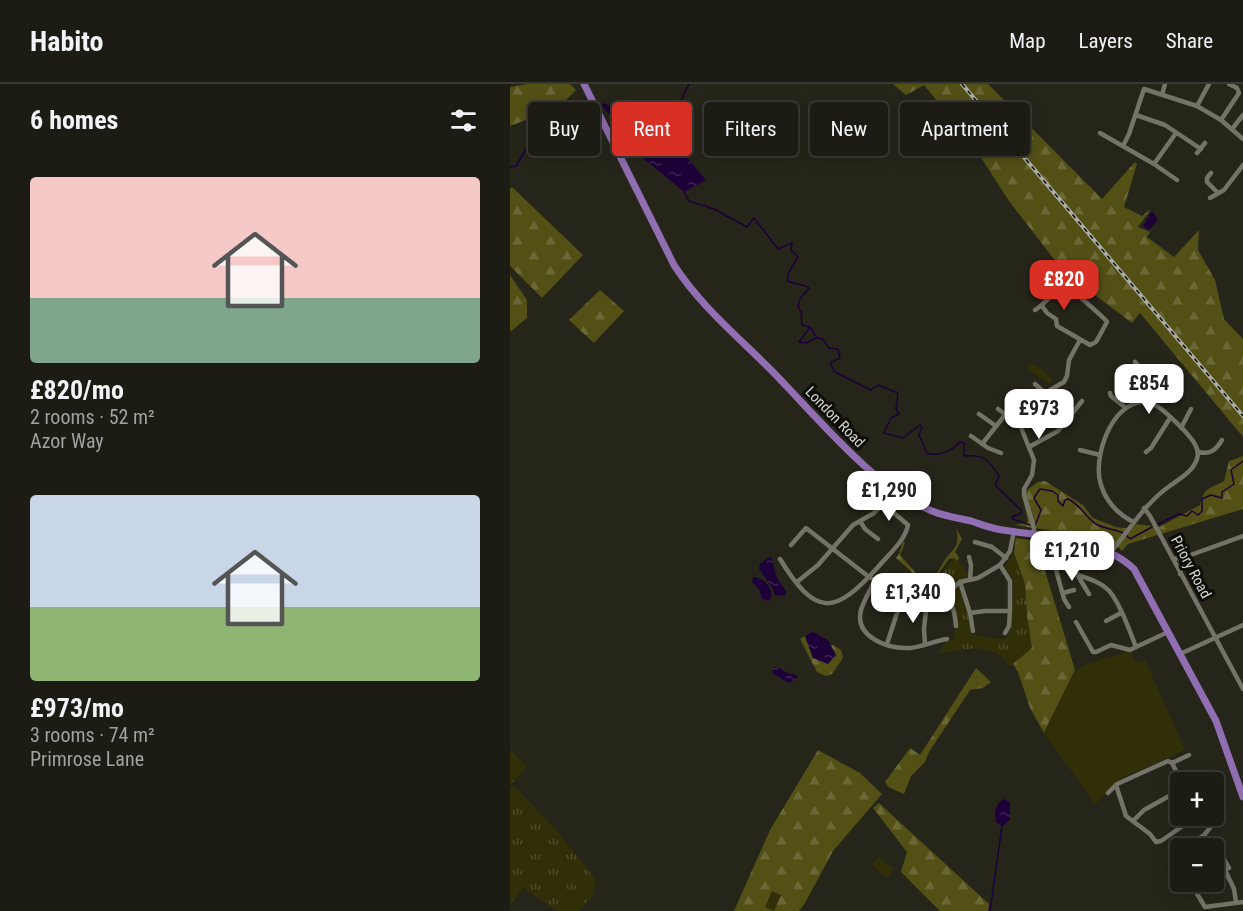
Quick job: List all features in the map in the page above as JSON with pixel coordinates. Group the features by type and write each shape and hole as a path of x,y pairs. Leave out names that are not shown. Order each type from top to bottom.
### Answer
{"main road":[{"name":"London Road","path":"584,84 670,258 684,281 867,469 903,496 932,511 994,528 1014,531 1033,528 1060,539 1111,552 1134,569 1216,721 1243,797"}],"street":[{"path":"1162,95 1165,84"},
{"path":"1197,106 1209,84"},
{"path":"1221,120 1239,93 1238,88 1229,84"},
{"path":"1123,146 1144,89 1197,106 1221,120 1243,139"},
{"path":"1136,115 1165,125 1199,151 1205,143"},
{"path":"1232,129 1243,115"},
{"path":"1101,133 1177,180"},
{"path":"1154,164 1176,133"},
{"path":"1210,198 1224,189 1243,165"},
{"path":"1211,173 1207,182 1218,193"},
{"path":"1035,310 1062,287 1067,286 1107,322 1096,342 1090,345 1055,328 1056,319 1047,313 1044,304"},
{"path":"1020,425 1045,393 1064,382 1069,360 1083,341"},
{"path":"1135,362 1153,381 1154,405"},
{"path":"1035,384 1045,393"},
{"path":"1110,393 1126,408"},
{"path":"1029,447 1058,431 1082,401"},
{"path":"1111,552 1144,508 1192,468 1198,452 1192,439 1181,428 1154,405 1145,402 1126,408 1114,421 1105,437 1098,469 1105,495 1119,512 1133,522"},
{"path":"998,409 1020,425 1034,460 1034,470 1024,489 1033,528"},
{"path":"1181,428 1191,409"},
{"path":"979,414 996,426"},
{"path":"982,444 1005,415"},
{"path":"1146,452 1170,418"},
{"path":"971,436 1001,453"},
{"path":"1198,452 1206,454 1213,451 1222,440"},
{"path":"1080,450 1100,455"},
{"path":"780,560 803,590 816,601 832,604 848,597 869,577 898,544 908,525 888,507 881,506 853,525 818,565 797,582"},
{"name":"Priory Road","path":"1144,508 1243,690"},
{"path":"860,521 865,529 878,539"},
{"path":"791,545 806,528 869,577 915,600 927,601 936,600 960,582 993,571 1010,551 1014,531"},
{"path":"1173,559 1185,557 1243,536"},
{"path":"1060,539 1055,566 1064,599 1069,607"},
{"path":"975,542 992,547 1006,558"},
{"path":"969,557 970,580"},
{"path":"1180,574 1185,557"},
{"path":"1055,566 1064,568 1065,563"},
{"path":"1000,565 1010,581 1009,626 1005,633"},
{"path":"1089,594 1074,574 1096,581 1108,589 1136,647"},
{"path":"875,580 861,611 862,627 868,635 887,644 908,648 947,639"},
{"path":"960,582 973,631"},
{"path":"1064,593 1074,590"},
{"path":"945,594 951,601 956,626"},
{"path":"887,644 897,613 908,595"},
{"path":"925,645 927,601"},
{"path":"970,614 985,611 1010,611"},
{"path":"1106,621 1121,613"},
{"path":"1076,622 1089,649 1093,652 1111,645 1130,650 1168,632"},
{"path":"1180,654 1243,625"},
{"path":"1108,793 1116,785 1189,755"},
{"path":"1172,763 1176,772"},
{"path":"1116,785 1124,812 1158,842 1182,826"},
{"path":"1133,821 1144,810 1170,796"},
{"path":"1200,838 1212,826"},
{"path":"1224,870 1234,889 1236,902"},
{"path":"1196,892 1205,907 1217,908 1243,902"}],"green space":[{"path":"527,84 570,84 576,90 564,102 528,102 528,119 510,126 510,87"},
{"path":"893,84 988,84 1006,102 938,102 924,85 906,95"},
{"path":"1030,126 1102,199 1135,162 1137,164 1124,207 1142,216 1151,209 1138,227 1150,232 1147,237 1174,257 1199,230 1198,250 1215,280 1224,319 1243,339 1243,437 1140,313 1132,323 1063,271 1009,201 980,156 1030,156"},
{"path":"512,187 583,255 542,298 510,266 510,189"},
{"path":"510,275 527,300 527,318 510,332"},
{"path":"600,290 624,311 594,343 569,320"},
{"path":"1032,364 1041,368 1052,379 1051,383 1030,371 1027,366"},
{"path":"1243,456 1243,509 1128,544 1122,551 1111,540 1015,525 1028,522 1022,494 1038,482 1045,481 1083,505 1093,518 1116,527 1132,529 1136,524 1159,527 1200,505 1211,487 1224,481 1229,461"},
{"path":"956,528 962,539 955,552 959,557 958,561 953,558 949,559 931,584 923,582 896,558 903,541 905,543 900,555 923,581 930,583 955,548"},
{"path":"1016,538 1036,541 1075,670 1044,733 1030,708 1013,664 1032,648 1025,584 1014,553"},
{"path":"1014,553 1025,584 1032,648 1010,667 1001,656 987,650 970,649 939,654 945,642 954,639 957,627 955,608 948,595 958,586 969,615 972,635 1003,639 1007,637 1011,627 1014,581 1005,567"},
{"path":"953,558 962,566 968,577 949,585 941,578 934,586"},
{"path":"805,636 813,658 833,645 841,650 843,658 832,674 826,676 817,672 800,639"},
{"path":"1130,651 1137,663 1145,660 1185,750 1122,778 1095,804 1044,733 1075,670"},
{"path":"976,668 991,682 983,688 970,690 929,752 925,762 911,776 904,794 888,787 885,782 910,748 920,755"},
{"path":"510,750 527,767 510,785"},
{"path":"818,750 860,773 882,794 833,851 799,911 734,911 770,830"},
{"path":"514,786 557,831 596,880 594,894 579,911 557,911 523,888 510,905 510,790"},
{"path":"879,803 989,904 988,911 940,911 901,872 907,852 873,808"},
{"path":"879,857 894,869 887,878 872,865"},
{"path":"772,891 781,895 774,911 765,907"}],"water":[{"path":"605,103 612,108 612,117 601,105"},
{"path":"643,156 685,156 706,180 684,192"},
{"path":"1152,211 1158,220 1149,230 1143,226"},
{"path":"771,557 777,578 786,591 786,595 775,596 773,589 759,569 760,564"},
{"path":"753,577 763,580 768,585 772,595 769,601 762,599 759,589 752,582"},
{"path":"813,632 828,640 836,655 828,664 813,658 805,636"},
{"path":"774,667 797,675 797,678 789,683 772,673"},
{"path":"1003,799 1010,802 1010,820 1002,826 996,822 995,812"}],"waterway":[{"path":"680,102 689,84"},
{"path":"510,167 516,166 528,147"},
{"path":"684,192 689,201 714,209 747,227 754,218 778,249 792,243 791,250 798,257 788,274 788,281 809,288 800,299 798,307 801,312 802,325 810,327 817,338 823,339 829,348 838,349 840,358 830,363 835,372 871,390 878,385 898,393 896,409 899,414 891,418 884,433 903,438 920,425 922,427 919,435 927,453 931,454 945,452 960,442 964,443 964,456 986,459 999,476 995,485 1021,510 1021,513 1012,517 1013,519 1030,525"},
{"path":"810,327 799,342 806,343 816,338"},
{"path":"1158,524 1179,514 1187,516 1192,511 1198,515 1202,511 1202,499 1211,495 1222,498 1222,492 1234,484 1231,470 1243,461"},
{"path":"1035,526 1041,510 1034,498 1040,489 1052,491 1058,495 1058,501 1063,506 1065,500 1072,501 1096,524 1123,533"},
{"path":"1127,536 1130,539 1152,527"},
{"path":"990,911 1002,826"}],"railway":[{"path":"962,84 1243,416"}]}
